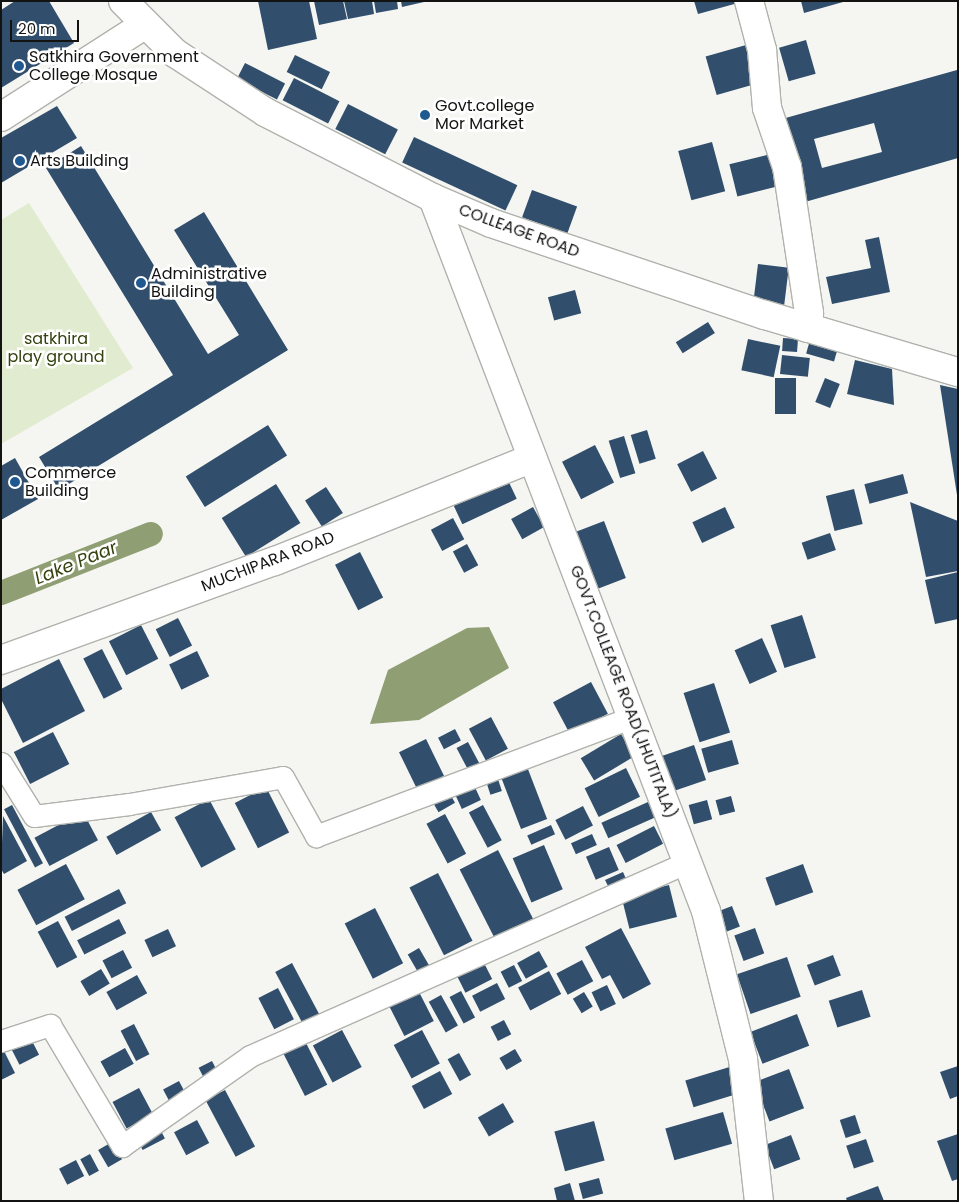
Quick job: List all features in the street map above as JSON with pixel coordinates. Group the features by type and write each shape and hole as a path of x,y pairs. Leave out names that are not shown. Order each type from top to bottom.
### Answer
{"street":[{"name":"COLLEAGE ROAD","path":"123,1 175,53 265,112 433,198 491,223 807,328 958,372"},
{"path":"749,1 762,50 767,108 787,167 809,313 807,328"},
{"path":"1,117 146,24"},
{"name":"GOVT.COLLEAGE ROAD(JHUTITALA)","path":"433,198 706,911 744,1059 759,1201"},
{"name":"MUCHIPARA ROAD","path":"1,660 275,561 532,458"},
{"path":"1,763 34,816 129,804 283,777 316,836 632,717"},
{"path":"1,1041 50,1025 122,1146 250,1056 688,862"}],"green space":[{"name":"satkhira play ground","path":"29,203 133,368 1,444 1,220"}],"shaded area":[{"path":"489,627 509,668 419,720 370,724 388,670 467,628"}],"building":[{"name":"Satkhira Government College Mosque","path":"15,1 49,1 74,43 1,88 1,10"},
{"path":"258,1 309,1 317,39 268,50"},
{"path":"314,1 343,1 347,19 319,25"},
{"path":"344,1 372,1 374,14 348,19"},
{"path":"374,1 397,1 398,9 376,13"},
{"path":"401,1 424,1 424,2 402,7"},
{"path":"694,1 737,1 738,3 698,14"},
{"path":"801,1 843,1 843,2 804,13"},
{"path":"806,40 816,74 789,81 779,48"},
{"path":"746,45 757,83 717,95 706,57"},
{"path":"295,55 330,72 322,89 287,72"},
{"path":"245,63 285,83 277,99 237,79"},
{"path":"957,70 958,158 805,202 782,119","holes":["874,123 882,152 822,168 814,139"]},
{"path":"294,78 339,101 328,123 283,100"},
{"path":"348,104 398,129 385,154 335,129"},
{"name":"Arts Building","path":"57,106 77,138 1,183 1,138"},
{"path":"414,137 517,185 505,211 402,162"},
{"path":"712,142 725,191 691,200 678,151"},
{"name":"Administrative Building","path":"81,146 208,354 239,335 174,230 204,212 288,350 59,490 39,457 173,375 46,168"},
{"path":"775,153 783,185 737,196 729,164"},
{"path":"532,190 577,206 567,234 522,217"},
{"path":"879,237 890,292 832,304 826,277 871,268 865,240"},
{"path":"758,264 789,268 784,307 753,304"},
{"path":"575,290 581,313 554,320 548,297"},
{"path":"708,322 715,333 683,353 676,342"},
{"path":"783,338 798,339 797,352 782,351"},
{"path":"748,339 780,346 774,377 741,370"},
{"path":"810,340 838,348 834,361 806,353"},
{"path":"782,355 810,358 808,377 780,374"},
{"path":"855,360 892,369 894,405 847,394"},
{"path":"775,378 796,378 796,414 775,414"},
{"path":"825,378 840,384 830,408 815,402"},
{"path":"940,385 958,389 958,495 957,495"},
{"path":"268,425 287,456 205,507 186,476"},
{"path":"647,430 656,459 640,464 631,435"},
{"path":"624,436 635,473 620,478 609,441"},
{"path":"595,445 614,482 581,499 562,462"},
{"path":"703,451 717,479 691,492 677,464"},
{"name":"Commerce Building","path":"15,458 38,499 1,520 1,466"},
{"path":"903,474 908,493 870,504 864,484"},
{"path":"507,478 517,499 462,524 453,503"},
{"path":"276,484 300,523 246,557 222,518"},
{"path":"326,487 343,513 322,527 305,501"},
{"path":"854,489 863,524 835,531 826,496"},
{"path":"910,502 958,521 958,571 926,577"},
{"path":"533,507 544,527 522,539 511,519"},
{"path":"725,507 735,528 702,543 692,522"},
{"path":"453,518 464,539 442,551 431,530"},
{"path":"604,521 626,578 596,589 574,532"},
{"path":"830,533 836,550 807,560 802,543"},
{"path":"467,544 478,565 464,573 453,552"},
{"path":"360,552 383,597 358,610 335,565"},
{"path":"958,572 958,619 935,624 925,580"},
{"path":"802,615 816,658 785,668 771,625"},
{"path":"178,618 192,646 170,657 156,629"},
{"path":"141,625 158,659 126,675 109,641"},
{"path":"762,638 777,672 750,684 735,650"},
{"path":"102,649 122,689 104,699 83,659"},
{"path":"197,651 209,676 181,690 169,665"},
{"path":"59,659 85,711 23,743 1,699 1,689"},
{"path":"591,682 608,714 570,734 553,702"},
{"path":"714,683 730,732 700,742 684,693"},
{"path":"491,717 508,749 486,761 469,729"},
{"path":"455,729 461,741 444,749 438,738"},
{"path":"53,732 69,764 30,784 14,752"},
{"path":"621,734 634,756 594,780 581,758"},
{"path":"426,739 444,776 417,789 399,752"},
{"path":"732,740 739,764 708,773 701,749"},
{"path":"468,742 479,763 468,769 457,748"},
{"path":"694,745 706,780 667,793 655,758"},
{"path":"526,764 547,819 521,829 500,774"},
{"path":"626,768 640,797 599,817 585,788"},
{"path":"496,773 502,791 490,795 485,777"},
{"path":"472,781 481,800 462,809 453,790"},
{"path":"266,787 289,832 258,848 235,803"},
{"path":"447,789 455,803 439,812 431,798"},
{"path":"731,796 735,811 720,816 716,800"},
{"path":"209,799 236,849 201,868 175,817"},
{"path":"707,800 712,819 694,824 689,805"},
{"path":"648,802 655,818 608,838 601,823"},
{"path":"12,805 43,863 35,867 4,809"},
{"path":"483,805 502,840 488,848 469,813"},
{"path":"583,806 593,826 565,840 555,820"},
{"path":"83,812 98,840 49,866 34,838"},
{"path":"151,812 161,830 117,855 106,837"},
{"path":"445,814 466,854 448,864 426,824"},
{"path":"3,816 27,861 4,874 1,869"},
{"path":"551,825 555,834 531,845 527,836"},
{"path":"654,826 663,844 626,863 617,845"},
{"path":"592,834 597,845 576,854 571,843"},
{"path":"544,845 563,889 531,902 513,858"},
{"path":"609,847 619,870 596,880 586,857"},
{"path":"498,850 533,919 495,938 460,870"},
{"path":"66,864 85,899 36,925 17,890"},
{"path":"803,864 813,892 776,906 765,878"},
{"path":"623,872 627,881 610,890 605,880"},
{"path":"438,873 473,941 444,955 409,888"},
{"path":"669,885 677,917 629,929 621,897"},
{"path":"119,889 126,903 72,931 65,917"},
{"path":"732,906 740,927 723,933 715,912"},
{"path":"375,908 403,963 373,979 345,923"},
{"path":"119,919 126,933 84,955 77,940"},
{"path":"58,921 77,957 57,968 38,932"},
{"path":"621,928 651,984 623,999 610,975 602,979 585,947"},
{"path":"755,928 764,953 744,961 734,936"},
{"path":"168,929 176,946 152,957 144,940"},
{"path":"419,948 429,965 418,972 408,955"},
{"path":"123,950 132,968 112,978 103,960"},
{"path":"539,951 548,967 526,979 517,963"},
{"path":"833,955 841,976 815,986 807,965"},
{"path":"787,957 801,997 751,1014 737,974"},
{"path":"582,960 593,981 568,995 556,974"},
{"path":"292,963 320,1016 303,1025 275,972"},
{"path":"484,963 492,979 465,993 457,977"},
{"path":"514,965 522,981 509,988 501,972"},
{"path":"101,969 110,984 89,996 80,981"},
{"path":"549,971 561,994 530,1010 518,987"},
{"path":"137,975 147,993 117,1010 106,992"},
{"path":"497,983 505,999 480,1012 472,996"},
{"path":"607,985 616,1004 600,1011 592,992"},
{"path":"278,988 294,1019 274,1029 258,998"},
{"path":"417,988 434,1021 404,1036 388,1003"},
{"path":"862,990 871,1017 837,1027 829,1001"},
{"path":"461,991 475,1017 464,1024 450,997"},
{"path":"584,992 593,1007 582,1013 573,999"},
{"path":"441,995 458,1026 446,1032 429,1002"},
{"path":"797,1014 809,1046 763,1064 750,1032"},
{"path":"504,1020 511,1034 498,1041 491,1027"},
{"path":"134,1024 149,1054 136,1061 121,1031"},
{"path":"342,1030 362,1067 333,1083 313,1045"},
{"path":"422,1030 440,1064 412,1079 394,1045"},
{"path":"30,1037 39,1055 19,1065 10,1047"},
{"path":"305,1041 327,1085 305,1096 283,1052"},
{"path":"125,1048 134,1064 109,1077 101,1062"},
{"path":"3,1049 15,1073 1,1080 1,1050"},
{"path":"515,1049 522,1061 506,1070 499,1058"},
{"path":"459,1053 471,1075 460,1081 448,1059"},
{"path":"212,1061 217,1071 204,1078 199,1068"},
{"path":"736,1065 744,1092 694,1107 685,1080"},
{"path":"958,1066 958,1096 950,1099 940,1072"},
{"path":"789,1069 804,1108 770,1121 754,1082"},
{"path":"440,1071 452,1094 424,1109 412,1086"},
{"path":"179,1081 187,1096 171,1104 163,1089"},
{"path":"139,1088 153,1114 127,1129 113,1102"},
{"path":"225,1090 255,1147 236,1157 206,1100"},
{"path":"503,1103 514,1122 489,1137 478,1118"},
{"path":"723,1112 732,1144 674,1160 665,1129"},
{"path":"855,1115 861,1133 846,1138 840,1120"},
{"path":"197,1120 209,1143 186,1155 174,1132"},
{"path":"594,1121 605,1161 565,1171 554,1132"},
{"path":"159,1127 165,1139 143,1150 137,1138"},
{"path":"958,1134 958,1179 952,1181 937,1141"},
{"path":"791,1135 800,1159 774,1169 765,1145"},
{"path":"866,1139 874,1162 854,1169 846,1146"},
{"path":"112,1142 122,1159 108,1167 98,1150"},
{"path":"90,1154 99,1171 89,1176 80,1159"},
{"path":"76,1160 84,1176 67,1185 59,1169"},
{"path":"599,1178 603,1193 583,1199 579,1183"},
{"path":"570,1183 575,1201 557,1201 554,1188"},
{"path":"878,1186 884,1201 847,1201 846,1198"}],"waterway":[{"name":"Lake Paar","path":"1,593 151,534"}],"place":[{"name":"Satkhira Government College Mosque","path":"19,66"},
{"name":"Govt.college Mor Market","path":"425,115"},
{"name":"Arts Building","path":"20,161"},
{"name":"Administrative Building","path":"141,283"},
{"name":"Commerce Building","path":"15,482"}]}
